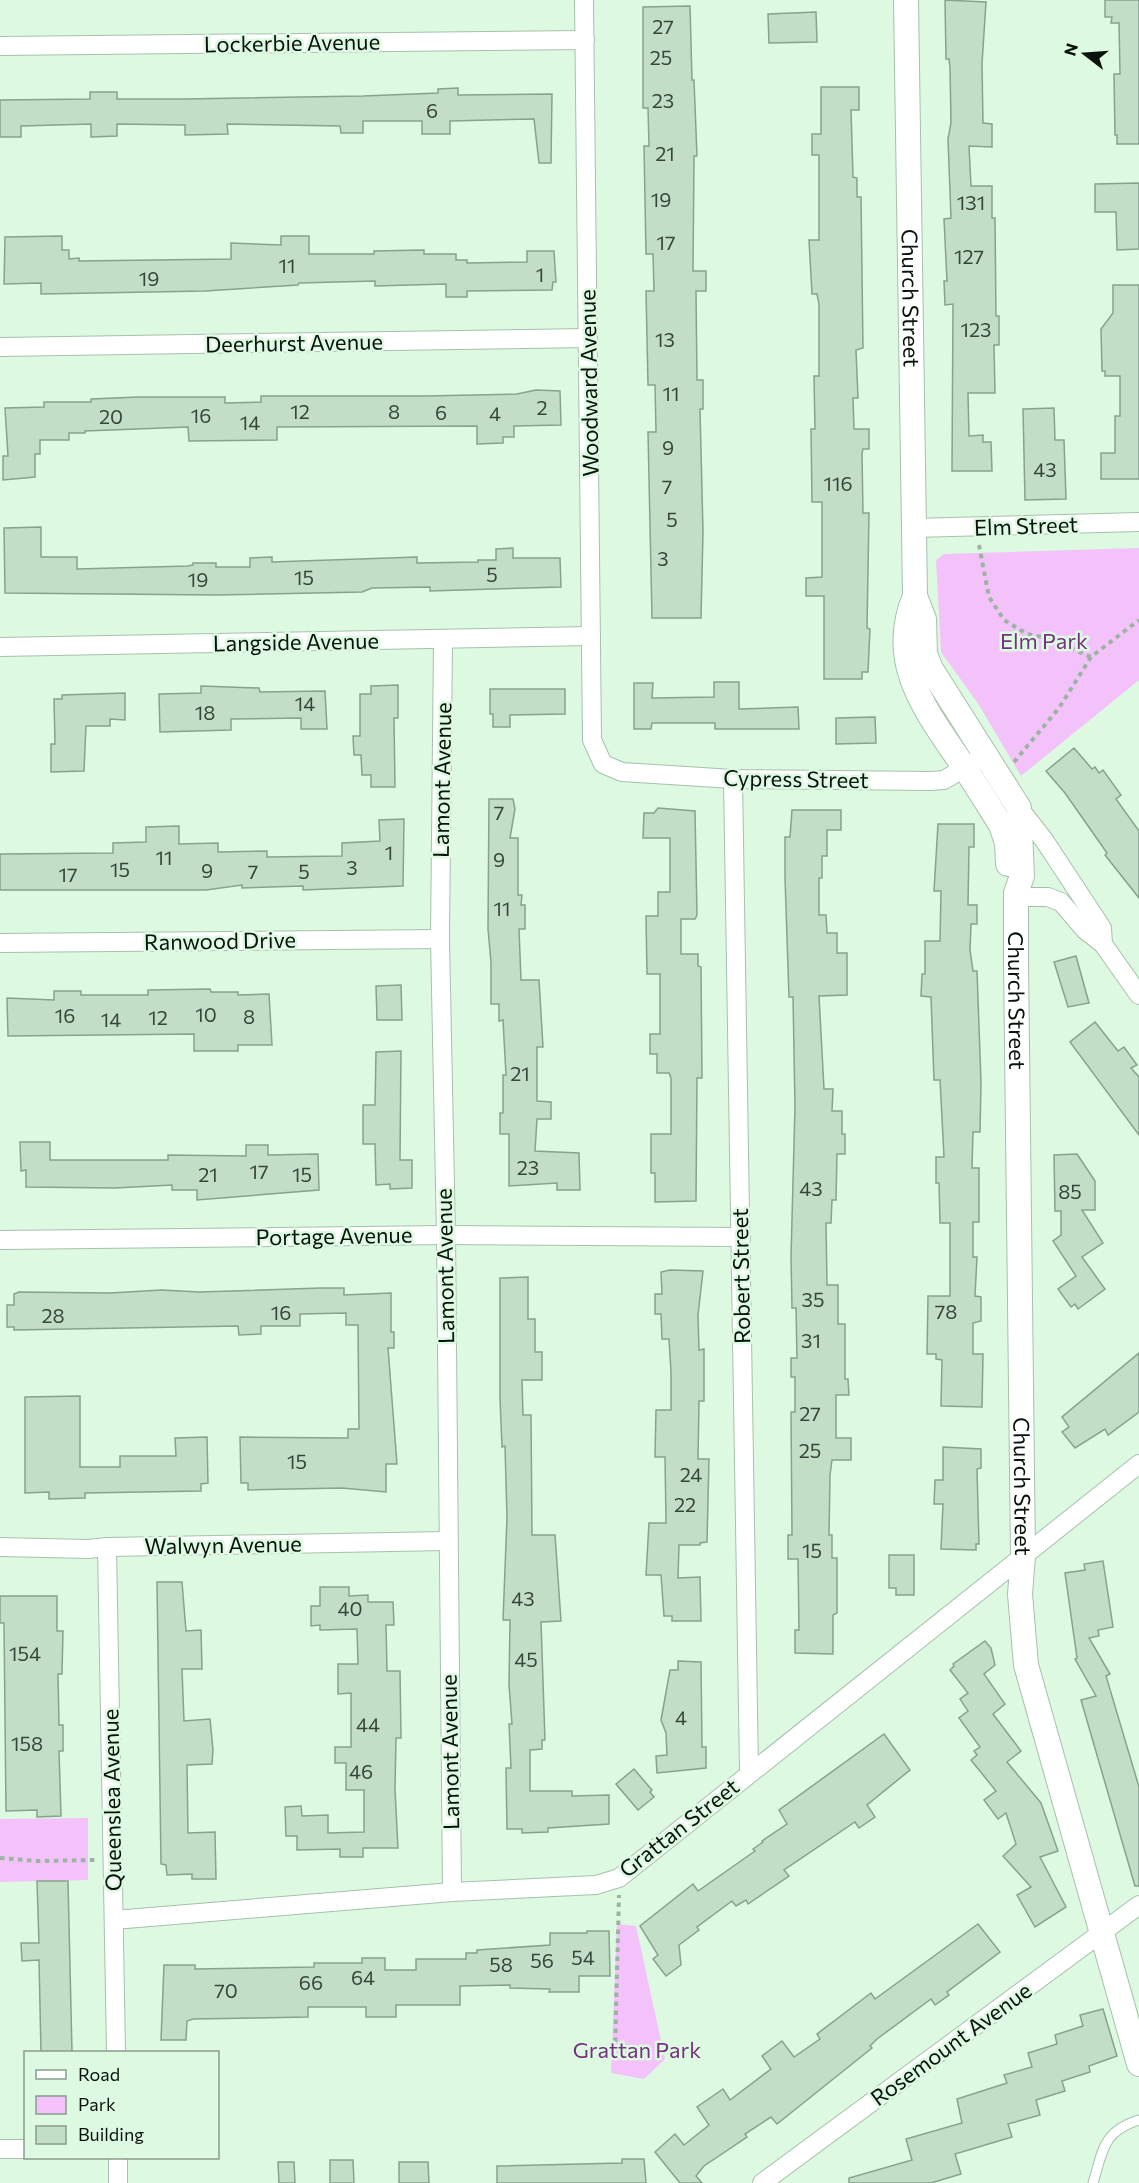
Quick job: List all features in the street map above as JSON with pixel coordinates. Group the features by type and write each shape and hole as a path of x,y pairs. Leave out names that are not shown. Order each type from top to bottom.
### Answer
{"street":[{"name":"Woodward Avenue","path":"584,0 592,740 603,764"},
{"name":"Church Street","path":"906,0 915,596 905,619 907,662 912,682 925,710 1019,808 1022,876 1016,895 1023,1556 1020,1594 1026,1665 1139,2064"},
{"name":"Lockerbie Avenue","path":"0,46 585,39"},
{"name":"Deerhurst Avenue","path":"0,347 588,338"},
{"name":"Elm Street","path":"913,528 1139,522"},
{"name":"Langside Avenue","path":"0,647 591,636"},
{"name":"Lamont Avenue","path":"443,640 440,939 446,1235 452,1892"},
{"name":"Church Street","path":"975,762 1007,843 1010,878 1016,895"},
{"name":"Cypress Street","path":"603,764 622,772 733,779 944,780 975,762"},
{"name":"Robert Street","path":"733,779 749,1772"},
{"path":"1019,808 1044,840 1102,928 1103,944"},
{"path":"1016,895 1048,897 1060,902 1084,930 1103,944 1139,995"},
{"name":"Ranwood Drive","path":"0,943 440,939"},
{"name":"Portage Avenue","path":"0,1240 446,1235 741,1237"},
{"name":"Grattan Street","path":"114,1920 452,1892 596,1885 620,1878 749,1772 1139,1464"},
{"name":"Walwyn Avenue","path":"0,1547 88,1549 447,1541"},
{"name":"Queenslea Avenue","path":"107,1547 116,2051"},
{"name":"Rosemount Avenue","path":"762,2183 1139,1905"},
{"path":"0,2149 24,2149"},
{"path":"118,2159 118,2183"}],"lane":[{"path":"1093,2183 1107,2138 1123,2125 1139,2120"}],"path":[{"path":"976,527 989,597 1004,620 1028,634 1047,638 1091,657"},
{"path":"1011,767 1023,748 1059,708 1091,657 1139,620"},
{"path":"0,1858 37,1861 113,1859"},
{"path":"615,2051 620,1878"}],"green space":[{"name":"Elm Park","path":"1139,548 1139,680 1021,776 979,705 941,652 936,560 944,554"},
{"path":"88,1818 88,1880 0,1882 0,1819"},
{"name":"Grattan Park","path":"617,1924 636,1926 665,2059 644,2079 611,2073"}],"building":[{"path":"945,0 986,2 982,64 983,123 992,124 992,147 969,146 971,186 992,186 999,345 994,345 995,393 968,393 969,436 983,435 983,442 991,442 992,471 952,471 953,304 945,305 944,281 947,281 944,219 951,218 948,139 951,123 950,68 949,59 946,59"},
{"path":"1105,0 1139,0 1139,144 1117,144 1114,74 1120,74 1119,23 1111,23 1112,17 1105,17"},
{"path":"690,6 697,156 694,156 693,271 706,271 706,291 696,291 697,380 703,380 703,409 700,409 703,532 701,618 652,618 648,432 656,432 655,385 648,385 646,291 654,291 653,254 646,254 644,146 649,146 648,108 643,108 643,7"},
{"path":"816,12 817,42 769,43 768,14"},
{"path":"821,87 859,87 859,110 851,110 853,177 857,178 857,197 861,197 863,348 856,350 858,398 853,398 854,429 869,429 869,449 863,449 862,453 863,513 869,513 867,628 870,629 868,672 862,672 862,679 824,679 824,596 806,596 806,578 822,577 822,502 812,502 811,429 815,429 814,376 819,376 819,304 817,294 812,294 809,240 819,240 819,155 812,155 812,134 821,134"},
{"path":"458,88 458,95 552,94 551,163 539,163 534,119 450,121 450,134 422,134 422,121 363,121 363,133 341,133 340,126 227,124 228,134 185,135 185,125 117,124 117,136 91,137 91,124 21,126 21,137 0,137 0,100 90,99 90,92 117,92 117,99 185,99 438,93 438,89"},
{"path":"1139,183 1139,249 1117,250 1116,212 1095,212 1095,184"},
{"path":"62,236 62,250 69,250 69,259 79,258 79,261 231,259 231,243 281,245 281,236 309,236 309,254 374,254 374,251 424,250 424,254 456,254 456,260 467,260 467,263 527,262 527,251 554,251 556,282 553,282 552,290 467,291 467,297 446,297 446,284 375,286 375,281 299,283 298,285 205,291 41,294 41,283 4,284 5,237"},
{"path":"1113,285 1139,285 1139,479 1101,479 1101,453 1115,453 1115,416 1120,416 1120,376 1105,376 1105,371 1102,371 1101,329 1113,313"},
{"path":"536,390 560,391 561,425 514,426 514,437 503,437 503,443 477,444 477,426 277,427 277,440 189,441 188,427 85,431 85,433 69,433 69,440 40,440 40,454 35,454 35,477 3,480 3,456 8,456 5,408 44,407 44,402 91,402 91,399 138,397 225,397 225,403 261,402 261,396 426,396 517,394"},
{"path":"1054,408 1055,440 1064,440 1066,499 1025,500 1023,409"},
{"path":"41,527 41,557 77,557 77,569 188,566 193,563 216,563 216,567 250,567 250,558 272,557 272,562 417,557 417,563 478,562 478,560 496,560 496,549 513,548 513,558 560,558 561,587 430,591 430,587 372,588 362,592 216,595 5,593 4,528"},
{"path":"714,682 739,682 739,709 798,707 799,729 715,729 715,723 652,723 651,729 634,729 634,683 653,683 652,698 714,697"},
{"path":"398,685 398,718 394,718 395,787 371,787 371,775 362,775 361,755 354,755 353,736 360,736 360,694 371,694 371,686"},
{"path":"201,686 259,688 260,692 325,691 327,729 301,729 301,718 231,719 231,730 160,732 159,694 201,693"},
{"path":"490,689 565,689 565,714 510,715 510,727 493,727 493,714 490,714"},
{"path":"125,693 125,720 110,719 110,726 86,726 84,771 51,772 51,744 55,744 54,699 62,699 62,695"},
{"path":"875,717 876,743 836,744 836,718"},
{"path":"1074,748 1092,769 1095,767 1099,773 1103,770 1121,795 1116,799 1139,831 1139,898 1105,855 1107,853 1065,793 1046,771"},
{"path":"489,799 513,799 515,809 510,838 518,838 518,895 522,895 521,905 525,905 525,929 519,929 521,980 539,980 543,1047 537,1047 537,1101 551,1102 551,1119 537,1119 535,1151 579,1153 580,1190 557,1190 557,1183 509,1186 509,1134 500,1134 500,1113 503,1113 503,1075 506,1075 503,1020 499,1021 499,1004 491,1004 488,929"},
{"path":"658,808 695,811 697,915 695,919 681,919 681,954 698,954 698,966 701,967 702,1078 697,1078 696,1201 655,1202 655,1173 651,1173 651,1134 671,1134 671,1078 669,1073 657,1073 657,1054 650,1054 650,1034 660,1034 660,974 647,974 646,916 658,916 658,892 670,892 670,838 643,838 644,813 654,813"},
{"path":"792,810 841,810 841,830 827,830 827,856 822,856 822,878 819,878 819,915 826,915 827,933 837,933 837,953 847,953 847,995 819,996 824,1089 833,1089 832,1111 842,1111 842,1134 845,1134 845,1154 837,1154 836,1200 832,1200 831,1223 826,1223 827,1285 838,1285 838,1324 845,1324 845,1379 848,1379 849,1395 836,1395 836,1438 851,1438 851,1460 832,1460 830,1475 829,1535 832,1535 832,1558 837,1558 837,1613 833,1615 833,1654 795,1653 795,1630 799,1630 798,1559 788,1559 788,1535 792,1535 791,1412 795,1412 795,1377 791,1377 791,1358 797,1358 796,1308 792,1308 791,1257 795,1106 793,997 789,997 785,878 785,837 790,837"},
{"path":"404,819 403,886 303,890 303,886 242,888 242,885 206,890 0,890 0,854 113,853 113,843 146,842 146,827 179,826 179,844 218,843 218,852 267,851 267,857 342,856 342,843 380,841 379,820"},
{"path":"938,824 974,824 974,847 969,847 968,905 977,905 977,924 971,924 970,950 973,971 977,971 981,1082 980,1132 973,1132 972,1168 979,1168 979,1222 973,1222 973,1257 977,1257 975,1296 981,1297 981,1321 973,1323 973,1354 983,1354 982,1407 941,1406 942,1360 936,1359 936,1354 927,1354 928,1296 950,1296 950,1223 940,1223 939,1183 936,1183 936,1157 944,1157 940,1080 934,1080 931,997 921,996 922,974 925,974 925,941 940,941 941,891 934,891"},
{"path":"1076,956 1089,1003 1068,1007 1054,962"},
{"path":"401,985 402,1020 377,1020 376,986"},
{"path":"210,989 211,992 238,992 238,995 269,994 272,1045 238,1045 238,1051 194,1051 194,1034 8,1036 7,998 54,1000 54,991 81,991 81,995 148,995 148,990"},
{"path":"1095,1022 1118,1051 1124,1047 1137,1065 1131,1068 1139,1077 1139,1135 1070,1042"},
{"path":"401,1051 400,1160 412,1160 412,1188 390,1189 390,1184 376,1185 375,1144 363,1144 363,1105 375,1105 376,1052"},
{"path":"20,1142 50,1142 50,1160 168,1160 168,1155 246,1156 246,1145 268,1145 268,1155 318,1154 319,1190 197,1200 197,1190 172,1190 172,1185 115,1188 26,1187 26,1170 21,1171"},
{"path":"1077,1154 1095,1181 1095,1210 1082,1210 1103,1243 1082,1257 1105,1289 1078,1309 1075,1304 1071,1307 1058,1289 1076,1276 1053,1241 1061,1235 1061,1211 1055,1211 1054,1155"},
{"path":"703,1271 698,1315 699,1350 704,1349 704,1401 699,1401 698,1459 709,1459 707,1542 700,1543 700,1545 679,1545 678,1578 700,1577 701,1621 672,1621 672,1616 664,1616 661,1575 646,1575 649,1523 666,1523 665,1457 655,1457 656,1410 671,1410 671,1372 669,1339 662,1339 661,1314 655,1314 655,1294 662,1294 661,1272"},
{"path":"528,1277 528,1319 535,1319 535,1352 542,1352 542,1380 522,1380 523,1415 531,1415 532,1535 555,1535 561,1621 541,1622 545,1740 542,1740 542,1749 530,1750 530,1791 572,1791 572,1796 609,1795 609,1824 548,1828 548,1832 522,1833 522,1829 507,1829 506,1768 511,1768 509,1724 512,1724 509,1685 510,1620 503,1620 507,1518 505,1446 502,1447 500,1398 500,1278"},
{"path":"344,1288 344,1295 391,1293 391,1332 394,1332 394,1348 388,1348 397,1464 386,1464 386,1492 342,1488 248,1490 248,1483 241,1483 240,1437 348,1438 348,1429 359,1429 358,1325 346,1325 346,1313 300,1314 300,1326 261,1326 261,1334 239,1335 238,1326 14,1330 14,1327 7,1327 7,1305 14,1305 14,1294 19,1292 110,1293 162,1290 199,1292"},
{"path":"1139,1353 1139,1412 1108,1435 1105,1429 1075,1448 1062,1432 1069,1427 1062,1417"},
{"path":"80,1396 80,1467 120,1467 120,1456 176,1456 175,1438 207,1437 208,1483 201,1484 201,1491 85,1493 85,1498 49,1499 49,1492 25,1493 25,1397"},
{"path":"943,1447 981,1449 981,1468 977,1469 979,1544 976,1544 976,1550 941,1549 943,1504 934,1504 935,1480 943,1480"},
{"path":"889,1555 914,1555 914,1595 896,1595 896,1588 889,1588"},
{"path":"1103,1561 1113,1627 1098,1630 1099,1636 1089,1638 1110,1674 1106,1676 1139,1787 1139,1886 1135,1886 1081,1700 1096,1696 1075,1659 1077,1658 1065,1573 1085,1570 1084,1564"},
{"path":"157,1582 182,1582 186,1631 201,1630 202,1669 182,1669 184,1721 210,1719 213,1750 212,1764 187,1765 188,1833 215,1832 216,1879 192,1879 192,1874 167,1875 166,1865 161,1864"},
{"path":"320,1587 349,1587 349,1596 368,1595 368,1602 393,1602 394,1625 386,1625 387,1671 400,1671 401,1738 396,1738 395,1789 398,1848 363,1848 363,1857 340,1857 340,1849 297,1850 297,1836 286,1836 285,1807 301,1806 302,1816 328,1815 328,1833 364,1832 364,1790 346,1790 346,1763 335,1763 335,1747 351,1747 351,1693 338,1694 338,1664 358,1664 357,1629 320,1630 320,1625 311,1626 311,1606 320,1606"},
{"path":"0,1596 57,1596 57,1631 63,1631 62,1674 58,1674 59,1725 63,1725 63,1751 59,1751 61,1816 37,1817 37,1810 6,1811 4,1623 0,1623"},
{"path":"985,1641 991,1648 995,1665 984,1674 1005,1704 993,1714 1021,1751 1007,1762 1041,1803 1058,1851 1040,1857 1066,1907 1035,1927 1017,1895 1031,1887 1003,1856 1016,1844 1006,1813 998,1819 984,1800 996,1791 971,1760 977,1755 974,1751 980,1747 959,1718 968,1711 960,1699 968,1693 950,1670 953,1664"},
{"path":"678,1661 701,1662 702,1747 706,1747 706,1768 657,1773 656,1756 667,1755 666,1733 661,1720 670,1670 678,1670"},
{"path":"884,1734 910,1770 867,1805 875,1817 859,1828 855,1822 784,1870 789,1876 748,1904 746,1900 736,1906 732,1901 697,1927 699,1930 679,1945 681,1965 666,1976 653,1959 658,1955 640,1926 693,1884 698,1891 755,1851 753,1849 762,1841 787,1824 779,1810"},
{"path":"634,1769 652,1790 650,1792 654,1797 638,1810 616,1784"},
{"path":"37,1881 68,1881 72,2051 41,2051 39,1960 22,1961 21,1943 39,1943"},
{"path":"978,1924 1000,1952 947,1992 949,1995 935,2005 931,1999 877,2039 870,2046 872,2048 777,2124 771,2117 745,2134 747,2137 704,2166 696,2176 702,2183 680,2183 655,2152 675,2134 684,2145 709,2125 697,2107 723,2089 730,2100 771,2069 762,2056 782,2041 794,2057 820,2039 817,2034 871,1993 875,1999"},
{"path":"587,1931 609,1931 610,1976 579,1976 579,1992 549,1992 550,1989 510,1988 510,1985 460,1986 460,2005 396,2005 396,2017 366,2017 366,2007 308,2007 308,2017 193,2019 187,2021 186,2040 161,2040 164,1965 195,1965 195,1969 314,1967 314,1963 362,1963 362,1958 385,1958 385,1970 416,1970 416,1959 466,1959 466,1953 477,1953 477,1950 550,1945 550,1933 587,1933"},
{"path":"1103,2009 1117,2056 1089,2066 1090,2072 1062,2081 1065,2091 1036,2100 1040,2115 1008,2124 1012,2137 955,2154 961,2174 931,2183 849,2183 849,2178 912,2160 906,2139 962,2123 957,2099 1007,2083 1004,2075 1032,2067 1028,2053 1057,2044 1055,2035 1083,2026 1080,2015"},
{"path":"622,2159 644,2159 646,2183 497,2183 497,2166 622,2163"},
{"path":"330,2160 353,2160 354,2183 330,2183"},
{"path":"278,2162 294,2162 295,2183 279,2183"},
{"path":"399,2162 428,2162 429,2183 399,2183"}]}
